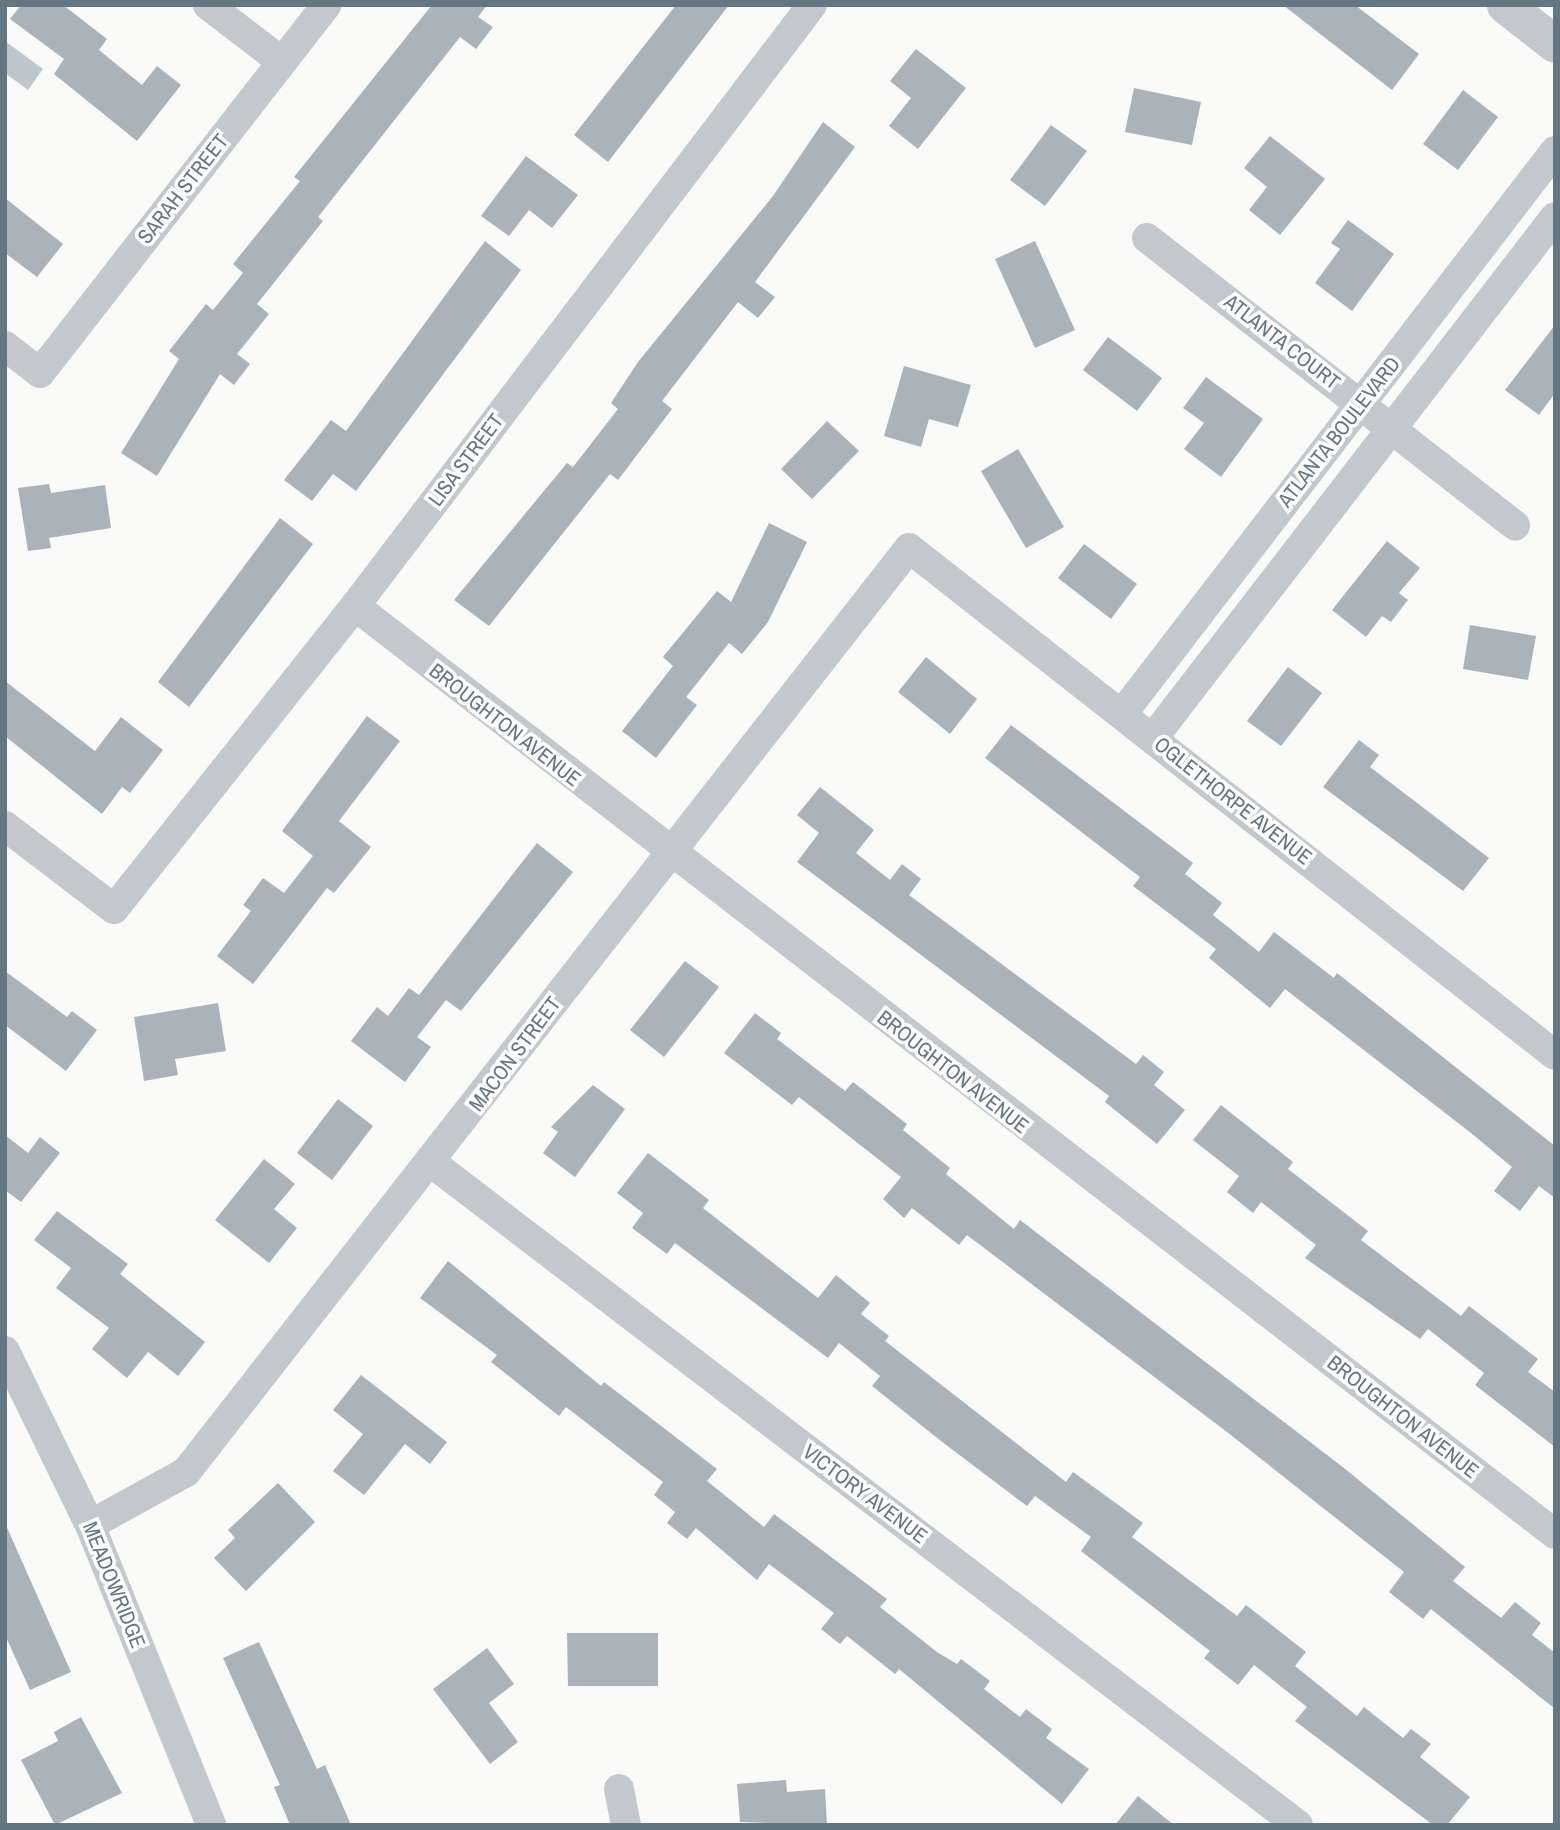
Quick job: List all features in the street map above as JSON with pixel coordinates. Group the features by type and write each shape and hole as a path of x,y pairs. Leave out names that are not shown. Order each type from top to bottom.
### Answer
{"street":[{"path":"208,5 281,61"},
{"name":"SARAH STREET","path":"5,346 40,373 326,5"},
{"name":"LISA STREET","path":"5,826 114,909 355,606 812,5"},
{"path":"1505,5 1555,44"},
{"name":"ATLANTA BOULEVARD","path":"1122,714 1555,151"},
{"name":"ATLANTA BOULEVARD","path":"1153,738 1390,426 1555,217"},
{"name":"ATLANTA COURT","path":"1147,238 1515,526"},
{"name":"OGLETHORPE AVENUE","path":"909,548 1555,1055"},
{"name":"MACON STREET","path":"90,1525 186,1472 432,1163 669,854 909,548"},
{"name":"BROUGHTON AVENUE","path":"355,606 669,854 1555,1534"},
{"name":"VICTORY AVENUE","path":"432,1163 1281,1820"},
{"name":"MEADOWRIDGE","path":"5,1351 90,1525 211,1825"},
{"path":"619,1789 626,1825"}],"shaded area":[{"path":"5,41 43,69 28,90 5,73"}],"building":[{"path":"21,5 63,5 107,39 99,50 142,85 157,66 181,85 137,141 54,74 64,59 10,19"},
{"path":"432,5 487,5 478,17 493,27 476,49 460,37 318,217 323,221 257,304 269,314 237,354 250,364 234,385 220,374 157,476 121,453 179,359 169,351 206,304 213,310 243,273 233,264 300,181 294,177"},
{"path":"676,5 729,5 608,162 574,135"},
{"path":"1283,5 1355,5 1419,54 1392,90"},
{"path":"916,49 966,88 918,149 889,126 911,98 890,81"},
{"path":"1134,88 1201,102 1192,145 1125,132"},
{"path":"1463,90 1498,117 1458,170 1423,144"},
{"path":"823,122 855,147 755,282 775,297 758,318 738,302 662,401 672,409 618,480 610,474 489,626 454,600 567,463 573,467 618,409 611,403 638,362 773,196"},
{"path":"1051,125 1087,151 1045,206 1010,180"},
{"path":"1270,136 1325,179 1280,235 1249,210 1267,187 1244,168"},
{"path":"526,156 578,195 552,228 529,210 509,236 481,216"},
{"path":"5,198 63,244 37,277 5,253"},
{"path":"1348,220 1394,254 1352,311 1315,283 1340,249 1331,243"},
{"path":"485,241 521,270 356,491 333,474 312,501 284,480 331,420 346,431"},
{"path":"1035,241 1075,330 1035,348 995,259"},
{"path":"1555,325 1555,393 1539,415 1505,390"},
{"path":"1108,337 1162,378 1137,411 1083,370"},
{"path":"904,366 971,385 958,427 929,419 921,447 884,436"},
{"path":"1206,377 1263,419 1221,477 1184,449 1204,423 1183,408"},
{"path":"827,421 859,451 812,499 781,469"},
{"path":"1018,449 1064,527 1026,548 981,471"},
{"path":"49,484 51,493 105,485 111,528 49,538 51,548 28,551 18,488"},
{"path":"280,518 313,544 189,707 158,682"},
{"path":"769,523 807,542 768,622 742,654 729,643 686,697 697,705 656,758 622,731 673,666 663,657 717,591 731,602"},
{"path":"1387,541 1420,568 1399,593 1408,600 1391,622 1382,616 1366,637 1332,610"},
{"path":"1084,544 1137,584 1111,619 1058,578"},
{"path":"1470,625 1536,636 1528,680 1463,669"},
{"path":"926,657 977,699 950,734 898,692"},
{"path":"1288,667 1322,693 1281,746 1247,721"},
{"path":"5,681 95,751 121,717 163,750 130,793 122,787 102,814 5,736"},
{"path":"367,716 400,741 339,821 371,847 334,893 327,888 253,984 217,956 251,911 243,905 263,878 284,893 313,856 282,831"},
{"path":"1011,725 1193,863 1185,874 1222,903 1213,915 1259,952 1274,932 1334,978 1337,973 1555,1146 1555,1198 1539,1186 1520,1211 1494,1191 1512,1167 1471,1133 1285,989 1270,1008 1209,958 1216,949 1133,886 1140,877 985,758"},
{"path":"1359,740 1379,755 1370,767 1489,858 1463,891 1323,787"},
{"path":"820,787 874,830 856,853 890,880 902,864 921,879 909,895 1136,1064 1143,1055 1164,1072 1154,1085 1185,1110 1157,1144 1105,1102 1109,1096 797,862 819,833 797,815"},
{"path":"537,843 573,872 461,1011 446,1000 417,1037 431,1047 405,1082 351,1041 377,1007 388,1016 409,988 419,995"},
{"path":"685,961 719,987 664,1057 630,1030"},
{"path":"5,971 67,1017 72,1011 97,1030 66,1071 5,1025"},
{"path":"218,1003 226,1051 175,1059 178,1075 144,1081 134,1017"},
{"path":"755,1013 781,1033 777,1039 845,1091 853,1082 907,1124 903,1130 950,1168 946,1174 1014,1229 1020,1220 1344,1468 1465,1567 1453,1581 1501,1618 1515,1602 1541,1623 1532,1635 1555,1653 1555,1709 1431,1609 1423,1619 1389,1592 1404,1572 1227,1432 967,1235 959,1245 912,1208 904,1218 883,1199 901,1177 799,1097 792,1105 724,1053"},
{"path":"593,1085 625,1109 575,1177 543,1153 558,1132 551,1127"},
{"path":"338,1099 373,1126 332,1180 297,1153"},
{"path":"1221,1105 1293,1162 1288,1169 1368,1231 1361,1240 1461,1316 1469,1306 1538,1359 1528,1372 1555,1392 1555,1447 1475,1385 1484,1373 1428,1329 1420,1339 1305,1258 1316,1245 1261,1202 1253,1213 1227,1192 1239,1176 1193,1140"},
{"path":"5,1135 28,1153 40,1137 60,1153 21,1202 5,1190"},
{"path":"648,1153 709,1200 703,1208 818,1298 836,1275 870,1303 861,1314 889,1336 885,1341 1066,1482 1073,1472 1143,1523 1132,1537 1237,1616 1246,1605 1306,1652 1295,1666 1357,1716 1364,1707 1403,1738 1411,1729 1431,1744 1420,1757 1470,1797 1447,1825 1433,1825 1295,1721 1307,1707 1254,1665 1238,1685 1204,1658 1210,1651 1081,1551 1091,1537 1035,1496 1027,1506 941,1441 872,1386 880,1376 839,1343 828,1358 675,1243 667,1254 632,1228 643,1213 617,1193"},
{"path":"264,1159 295,1184 274,1209 297,1228 269,1263 215,1220"},
{"path":"57,1211 128,1264 120,1274 205,1342 178,1376 148,1352 127,1378 92,1349 109,1328 56,1288 71,1268 34,1240"},
{"path":"448,1261 601,1386 604,1382 717,1469 707,1481 764,1527 774,1514 887,1599 880,1607 937,1652 957,1664 961,1659 990,1681 984,1689 1020,1717 1026,1709 1052,1729 1046,1738 1089,1769 1062,1804 899,1669 895,1674 847,1636 840,1644 821,1629 834,1613 769,1564 757,1580 696,1528 687,1539 667,1523 675,1512 654,1495 663,1482 566,1407 559,1416 491,1362 497,1355 420,1298"},
{"path":"361,1375 447,1442 430,1464 405,1444 364,1495 333,1471 363,1434 333,1410"},
{"path":"278,1483 315,1522 246,1591 214,1558 235,1538 228,1530"},
{"path":"5,1523 71,1672 30,1690 5,1635"},
{"path":"567,1633 658,1633 658,1686 568,1686"},
{"path":"259,1642 317,1769 325,1765 351,1825 290,1825 274,1787 280,1785 223,1658"},
{"path":"487,1648 514,1684 489,1703 518,1742 490,1764 433,1689"},
{"path":"81,1717 122,1793 55,1825 21,1760 58,1741 54,1732"},
{"path":"786,1780 787,1792 825,1789 827,1825 740,1822 737,1784"},
{"path":"1138,1796 1174,1825 1115,1825"}]}
